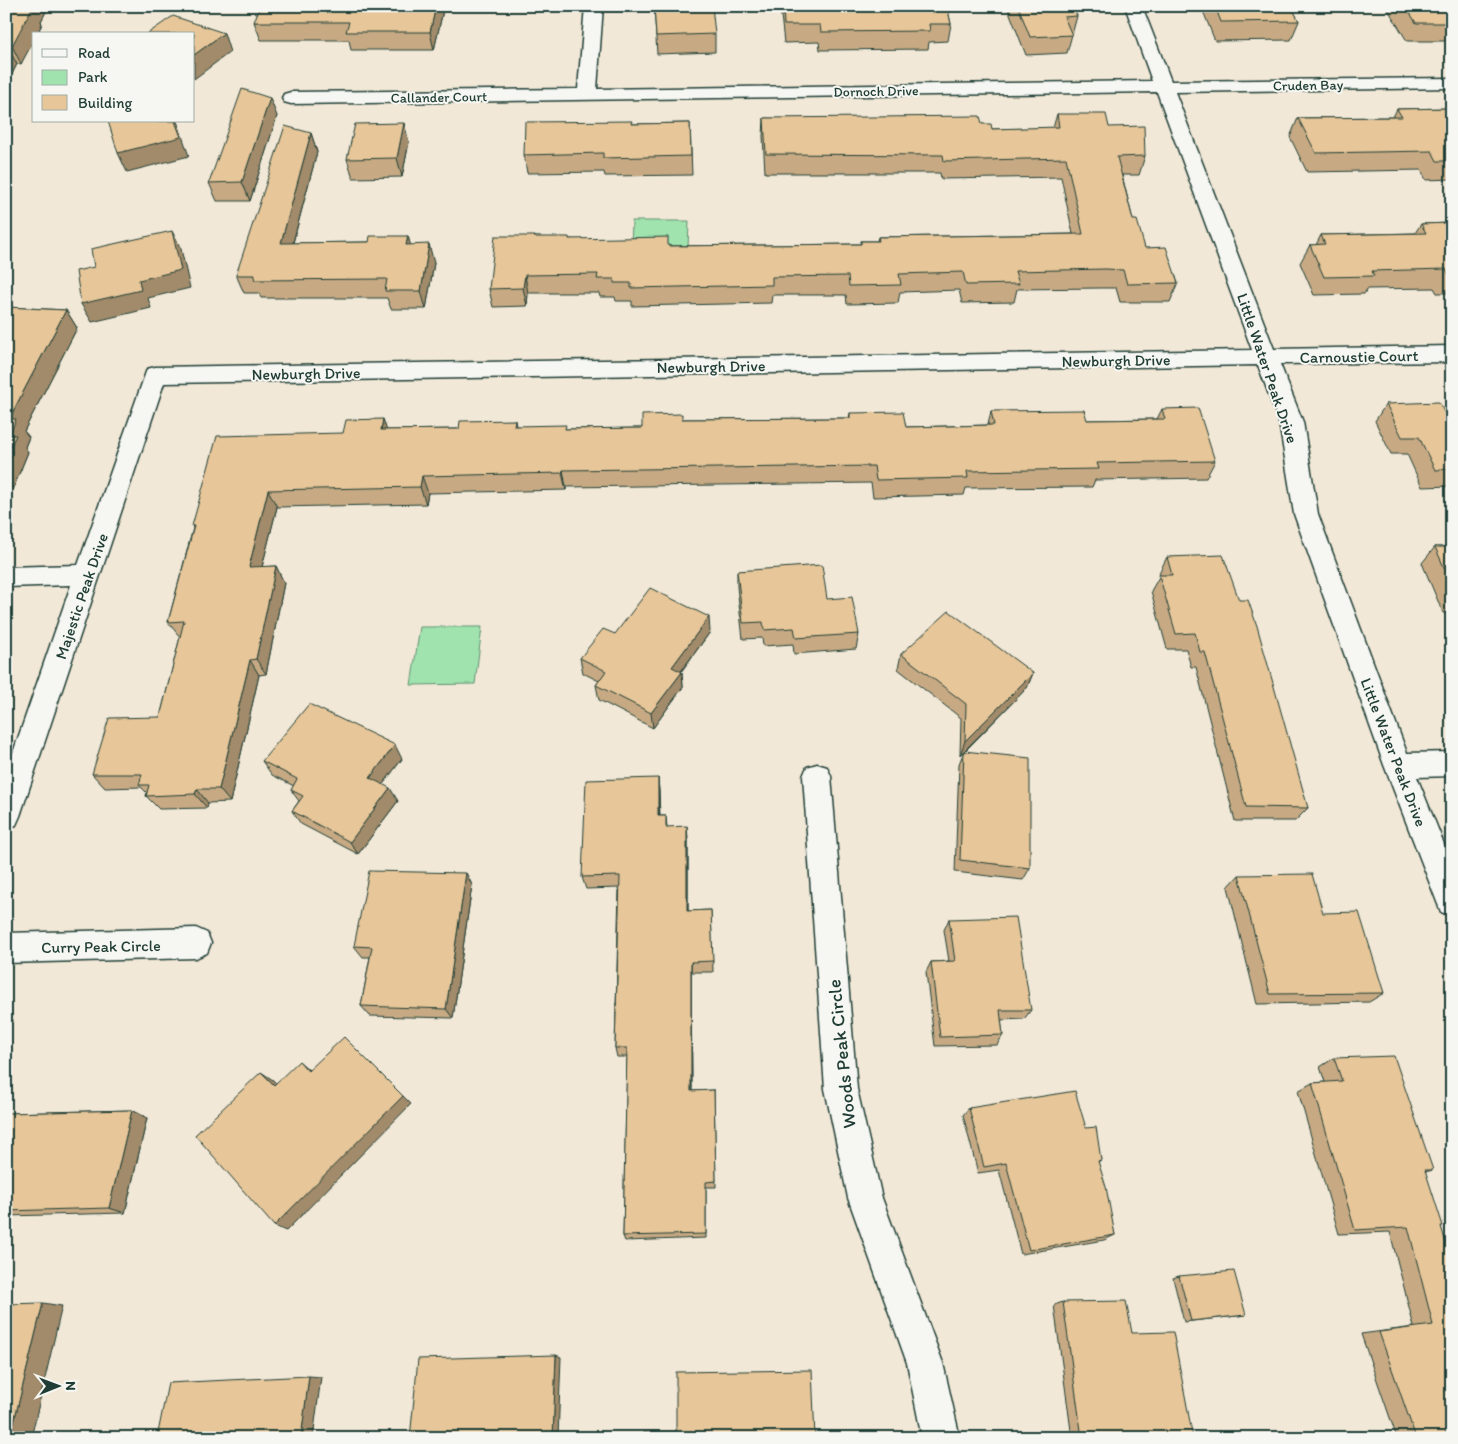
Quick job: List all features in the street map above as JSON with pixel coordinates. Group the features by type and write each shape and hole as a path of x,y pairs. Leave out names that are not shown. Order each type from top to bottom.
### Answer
{"street":[{"path":"587,95 594,6"},
{"name":"Little Water Peak Drive","path":"1133,6 1291,422 1306,514 1398,765 1452,902"},
{"name":"Cruden Bay","path":"1164,87 1452,83"},
{"name":"Dornoch Drive","path":"587,95 1164,87"},
{"name":"Callander Court","path":"292,98 587,95"},
{"name":"Carnoustie Court","path":"1266,357 1452,354"},
{"name":"Newburgh Drive","path":"155,375 1266,357"},
{"name":"Majestic Peak Drive","path":"6,816 155,375"},
{"path":"6,577 88,575"},
{"path":"1398,765 1452,764"},
{"name":"Woods Peak Circle","path":"817,776 841,1089 847,1123 865,1198 925,1363 942,1438"},
{"name":"Curry Peak Circle","path":"6,948 196,943"}],"green space":[{"path":"632,221 689,221 688,249 631,249"},
{"path":"420,627 482,627 475,684 411,685"}],"building":[{"path":"6,6 33,6 12,46 7,46 6,48"},
{"path":"260,6 436,6 430,32 346,32 349,22 254,22"},
{"path":"654,6 712,6 715,34 656,36"},
{"path":"783,6 947,6 951,24 929,24 930,31 821,32 820,25 784,25"},
{"path":"1018,6 1072,6 1077,16 1064,17 1072,35 1030,37"},
{"path":"1215,6 1291,6 1299,21 1221,22"},
{"path":"1406,6 1452,6 1452,23 1416,23"},
{"path":"173,16 224,33 195,54 195,32 150,32"},
{"path":"242,89 270,98 242,182 209,183"},
{"path":"1452,108 1452,161 1437,161 1432,151 1316,153 1298,118 1402,117 1397,109"},
{"path":"1057,114 1106,114 1109,127 1144,126 1145,156 1117,157 1133,220 1137,220 1145,248 1166,247 1178,283 1127,284 1123,270 1106,269 1015,271 1019,284 966,285 963,272 899,274 901,285 849,286 848,276 772,277 772,285 631,288 631,283 614,283 614,279 597,279 598,274 525,275 523,288 489,289 495,236 569,237 569,239 668,237 668,246 861,244 861,241 879,241 878,237 1083,234 1066,158 944,161 943,155 766,154 764,118 980,116 982,124 991,124 992,129 1059,127"},
{"path":"632,121 631,124 690,123 691,156 603,158 603,153 524,155 525,122"},
{"path":"108,122 175,122 181,137 118,153"},
{"path":"404,123 397,158 347,159 355,124"},
{"path":"285,126 311,133 281,243 369,242 370,236 408,236 406,245 429,244 421,291 385,291 387,279 254,280 255,275 236,275"},
{"path":"1452,223 1452,275 1449,275 1446,269 1372,271 1374,276 1324,277 1310,245 1325,244 1321,235 1426,233 1421,224"},
{"path":"172,231 181,270 139,280 141,290 81,304 76,271 94,267 91,249"},
{"path":"6,307 66,310 9,419 16,419 10,435 16,435 6,456"},
{"path":"1439,402 1452,428 1452,469 1435,470 1419,437 1402,437 1386,404"},
{"path":"1198,408 1215,461 1097,463 1099,469 967,471 968,478 876,480 874,466 563,470 562,473 422,476 420,487 268,490 249,567 276,566 256,659 250,660 219,789 197,789 195,794 146,796 149,785 139,785 142,774 92,774 109,718 160,717 184,621 168,622 217,436 343,433 346,420 383,419 381,430 459,429 460,421 515,420 514,426 566,425 565,429 642,428 642,415 682,414 682,419 850,418 850,413 903,412 906,427 994,425 991,411 1084,410 1087,420 1165,419 1162,409"},
{"path":"1435,547 1452,547 1452,585"},
{"path":"1223,555 1239,600 1248,600 1257,626 1308,808 1246,807 1205,652 1200,652 1195,633 1176,634 1159,575 1172,575 1167,557"},
{"path":"822,565 827,599 852,597 859,634 796,638 794,628 764,630 763,622 743,623 737,571"},
{"path":"650,588 709,617 672,667 682,672 651,713 596,685 606,671 580,658 603,629 615,634"},
{"path":"949,611 1033,673 965,741 966,704 901,654"},
{"path":"309,704 395,745 370,778 390,788 350,842 292,811 303,796 291,790 297,779 262,761"},
{"path":"964,751 1030,758 1030,868 960,860"},
{"path":"658,778 658,816 666,816 666,827 687,826 687,911 711,910 713,961 691,962 691,1091 714,1090 716,1181 706,1182 706,1234 623,1236 627,1048 615,1048 620,876 582,877 586,780"},
{"path":"369,871 466,873 446,1009 361,1006 372,947 354,946"},
{"path":"1312,874 1323,913 1359,912 1384,993 1270,994 1239,875"},
{"path":"1016,917 1031,1010 1000,1010 1003,1035 940,1037 931,962 955,961 949,919"},
{"path":"344,1037 403,1096 274,1226 195,1135 261,1072 274,1085 299,1061 308,1071"},
{"path":"1394,1056 1433,1170 1425,1170 1443,1226 1441,1226 1452,1264 1452,1438 1416,1438 1379,1332 1433,1325 1408,1227 1355,1230 1312,1083 1342,1081 1334,1058"},
{"path":"1075,1091 1086,1128 1096,1127 1101,1160 1098,1161 1106,1187 1115,1235 1029,1250 1006,1163 984,1167 969,1108"},
{"path":"132,1110 109,1208 6,1211 6,1113"},
{"path":"1234,1271 1246,1315 1191,1321 1179,1276"},
{"path":"1126,1301 1132,1333 1173,1332 1193,1438 1082,1438 1063,1302"},
{"path":"43,1303 10,1438 6,1438 6,1304"},
{"path":"556,1355 553,1438 410,1438 418,1359"},
{"path":"812,1370 815,1438 644,1438 644,1432 676,1432 676,1372"},
{"path":"309,1376 301,1438 157,1438 168,1383"}]}
